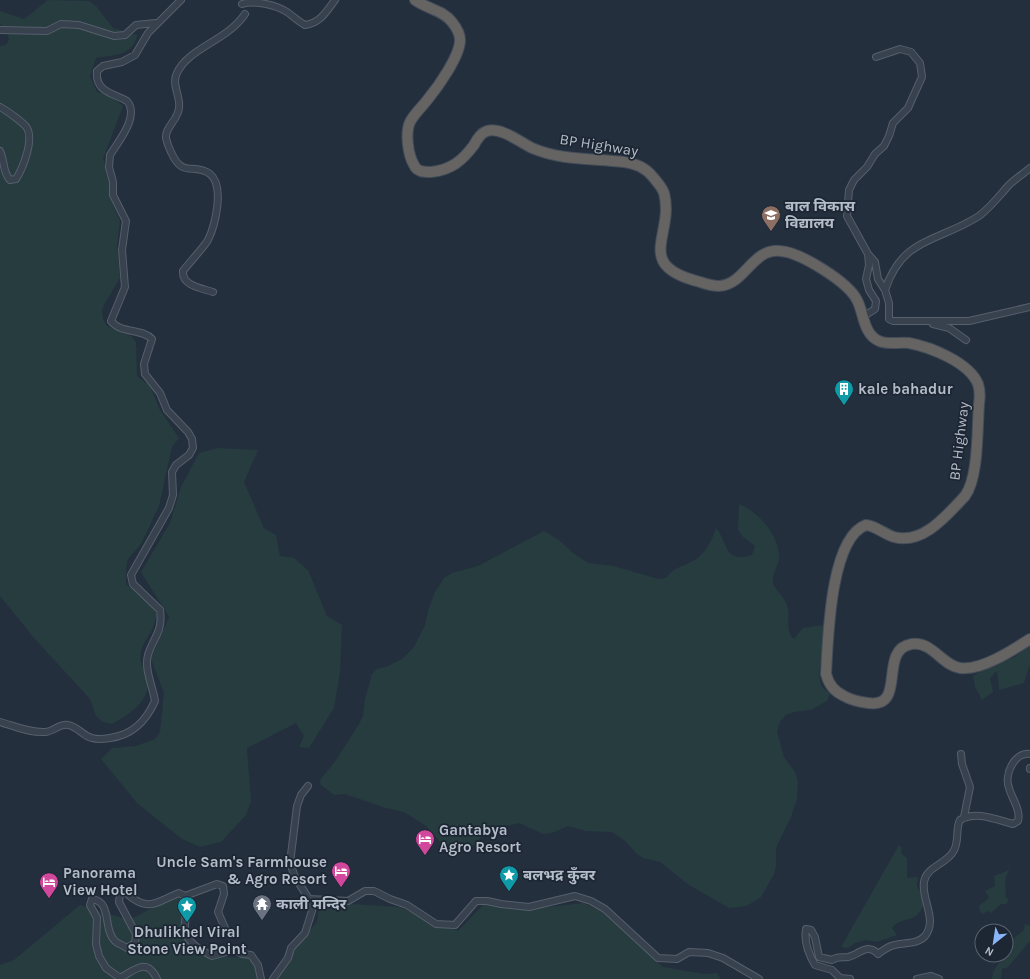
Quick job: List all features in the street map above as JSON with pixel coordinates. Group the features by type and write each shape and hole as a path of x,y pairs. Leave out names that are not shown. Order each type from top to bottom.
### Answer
{"highway":[{"name":"BP Highway","path":"415,0 446,16 457,29 460,40 442,81 413,117 408,127 408,143 413,163 418,170 424,172 451,168 464,157 484,133 492,130 503,133 534,149 573,159 623,162 644,168 650,173 663,190 665,207 660,250 664,262 671,270 692,280 720,286 738,277 758,256 773,250 783,251 808,261 844,285 858,301 861,314 869,330 878,341 909,343 940,353 953,360 973,376 977,382 980,393 973,477 969,490 948,514 924,533 914,538 904,539 892,536 866,525 856,530 848,539 834,580 826,674 830,686 848,698 864,703 881,703 890,690 894,659 904,646 920,644 929,648 955,667 970,668 1008,652 1030,639"}],"street":[{"path":"0,722 33,731 47,732 68,724 92,738 107,739 130,733 145,719 155,701 147,662 148,654 160,627 160,610 133,584 131,575 169,508 173,495 172,472 176,465 189,455 193,448 192,439 188,432 167,410 160,393 145,374 144,364 152,339 148,335 117,327 111,321 125,287 122,250 126,221 113,195 113,182 109,161 110,155 129,122 131,111 127,101 102,89 97,83 97,72 103,66 122,62 135,55 156,23 181,0"},
{"path":"242,4 248,1 268,4 282,9 305,25 313,24 321,19 335,0"},
{"path":"213,292 188,283 183,276 183,271 207,241 211,231 215,218 218,196 216,182 213,177 206,172 182,168 174,161 166,138 179,113 180,106 175,76 177,72 193,54 231,30 245,14"},
{"path":"0,30 47,31 61,24 79,25 114,36 125,34 136,25 156,23"},
{"path":"876,57 900,49 910,52 920,62 922,78 908,108 892,123 889,136 884,146 875,154 867,167 854,180 849,190 847,216 868,254 875,262 878,278 885,290 889,303 889,319 893,321 969,321 998,316 1013,310 1030,307"},
{"path":"0,107 26,127 29,138 27,154 16,178 10,180 5,174 4,158 0,151"},
{"path":"885,290 896,264 909,252 926,241 978,216 995,202 1009,184 1030,168"},
{"path":"861,314 869,313 875,309 876,301 869,290 866,279 869,265 868,254"},
{"path":"905,320 949,328 966,340"},
{"path":"850,979 840,978 832,970 815,965 809,955 805,937 806,929 811,930 815,937 819,957 832,960 836,957 849,957 864,949 870,949 878,954 892,946 920,940 926,935 929,928 930,916 923,887 924,880 929,873 953,852 958,838 958,823 964,817 970,787 962,764 961,754"},
{"path":"964,817 983,816 1013,824 1017,823 1019,818 1018,812 1008,787 1010,769 1017,757 1024,754 1030,754"},
{"path":"273,979 288,958 291,948 304,933 312,911 309,899 295,877 290,863 297,806 301,795 308,786"},
{"path":"185,896 217,884 223,886 224,894 218,912 225,928"},
{"path":"309,899 348,901 365,891 374,891 390,900 407,905 436,924 455,925 476,901 487,901 529,907 575,896 591,901 606,909 658,958 677,959 689,952 708,953 723,958 758,979"},
{"path":"157,979 154,972 148,967 142,966 120,978 106,968 99,956 96,944 97,918 90,905 92,899 103,905 110,934 116,942 128,948 136,943 136,934 119,902 120,893 125,892 136,903 146,905 155,904 179,893 185,896 189,903 184,925 185,932 191,941 199,949 212,956 234,950 242,954 251,955 258,965 261,979"},
{"path":"917,979 931,976 939,979"}],"green space":[{"path":"48,0 89,1 96,6 113,28 137,35 135,42 127,51 115,55 96,58 90,76 97,92 109,95 123,106 103,159 109,175 111,200 120,221 117,246 120,278 102,310 103,319 107,326 131,336 136,342 137,376 150,386 160,410 179,438 172,447 159,506 141,544 128,559 126,568 126,584 158,609 152,630 144,643 141,652 141,662 147,678 148,686 143,700 125,717 112,724 103,722 96,716 90,699 34,638 0,596 0,46 6,45 9,40 7,31 0,24 0,11 24,19"},
{"path":"218,448 258,450 244,482 264,528 276,535 280,556 294,558 308,570 327,616 342,625 340,672 334,708 309,748 299,747 304,736 296,723 247,748 251,802 246,815 221,842 200,847 182,839 137,803 101,759 112,748 136,746 155,739 160,732 164,693 151,659 169,617 141,572 170,523 181,487 199,453"},
{"path":"739,504 747,508 761,519 772,534 776,543 779,551 779,560 774,575 773,584 787,605 791,636 794,639 803,628 824,625 824,642 820,664 820,678 824,689 830,693 827,701 811,710 794,712 786,715 780,722 777,731 784,757 795,772 798,782 797,799 791,817 776,848 776,866 774,874 761,897 747,906 729,908 689,885 660,862 643,858 625,841 612,832 586,831 568,826 552,833 543,834 519,823 494,826 486,830 475,844 459,852 451,850 443,845 426,826 404,812 386,808 345,794 334,795 321,785 320,780 336,760 363,716 365,699 372,674 377,669 386,667 402,659 414,647 425,625 435,592 444,578 452,573 478,566 544,531 559,540 573,553 588,563 614,566 658,579 666,578 675,569 693,561 701,555 710,542 716,528 731,554 743,557 752,555 755,546 742,536 738,529"},
{"path":"1028,645 1030,645 1030,664 1024,683 999,690 997,671 990,678 993,692 982,700 975,687 973,676 988,667 1015,657"},
{"path":"899,845 902,848 901,853 907,858 907,878 918,877 917,886 919,890 927,888 928,894 924,905 918,914 912,918 901,921 892,928 897,935 877,942 866,940 855,943 848,948 841,947"},
{"path":"1010,866 1005,880 1006,898 1009,900 1006,904 1001,904 991,913 987,911 983,914 980,912 979,906 989,898 985,891 995,886 994,876 1007,871"},
{"path":"177,895 184,897 186,904 181,933 195,948 213,958 254,958 257,979 0,979 0,965 14,960 80,905 129,920"},
{"path":"320,902 399,907 458,931 484,904 522,910 583,903 611,916 663,967 704,974 717,973 721,979 275,979 294,949 317,922"},
{"path":"1025,924 1030,926 1030,941 1014,960 1014,939 1024,930"},
{"path":"999,963 1011,963 1008,967 1002,969 1001,979 992,979 993,972"}],"place":[{"name":"बाल विकास विद्यालय","path":"771,232"},
{"name":"kale bahadur","path":"844,406"},
{"name":"Gantabya Agro Resort","path":"425,856"},
{"name":"Uncle Sam's Farmhouse & Agro Resort","path":"341,888"},
{"name":"बलभद्र कुँवर","path":"509,892"},
{"name":"Panorama View Hotel","path":"49,899"},
{"name":"काली मन्दिर","path":"262,921"},
{"name":"Dhulikhel Viral Stone View Point","path":"187,923"}]}
